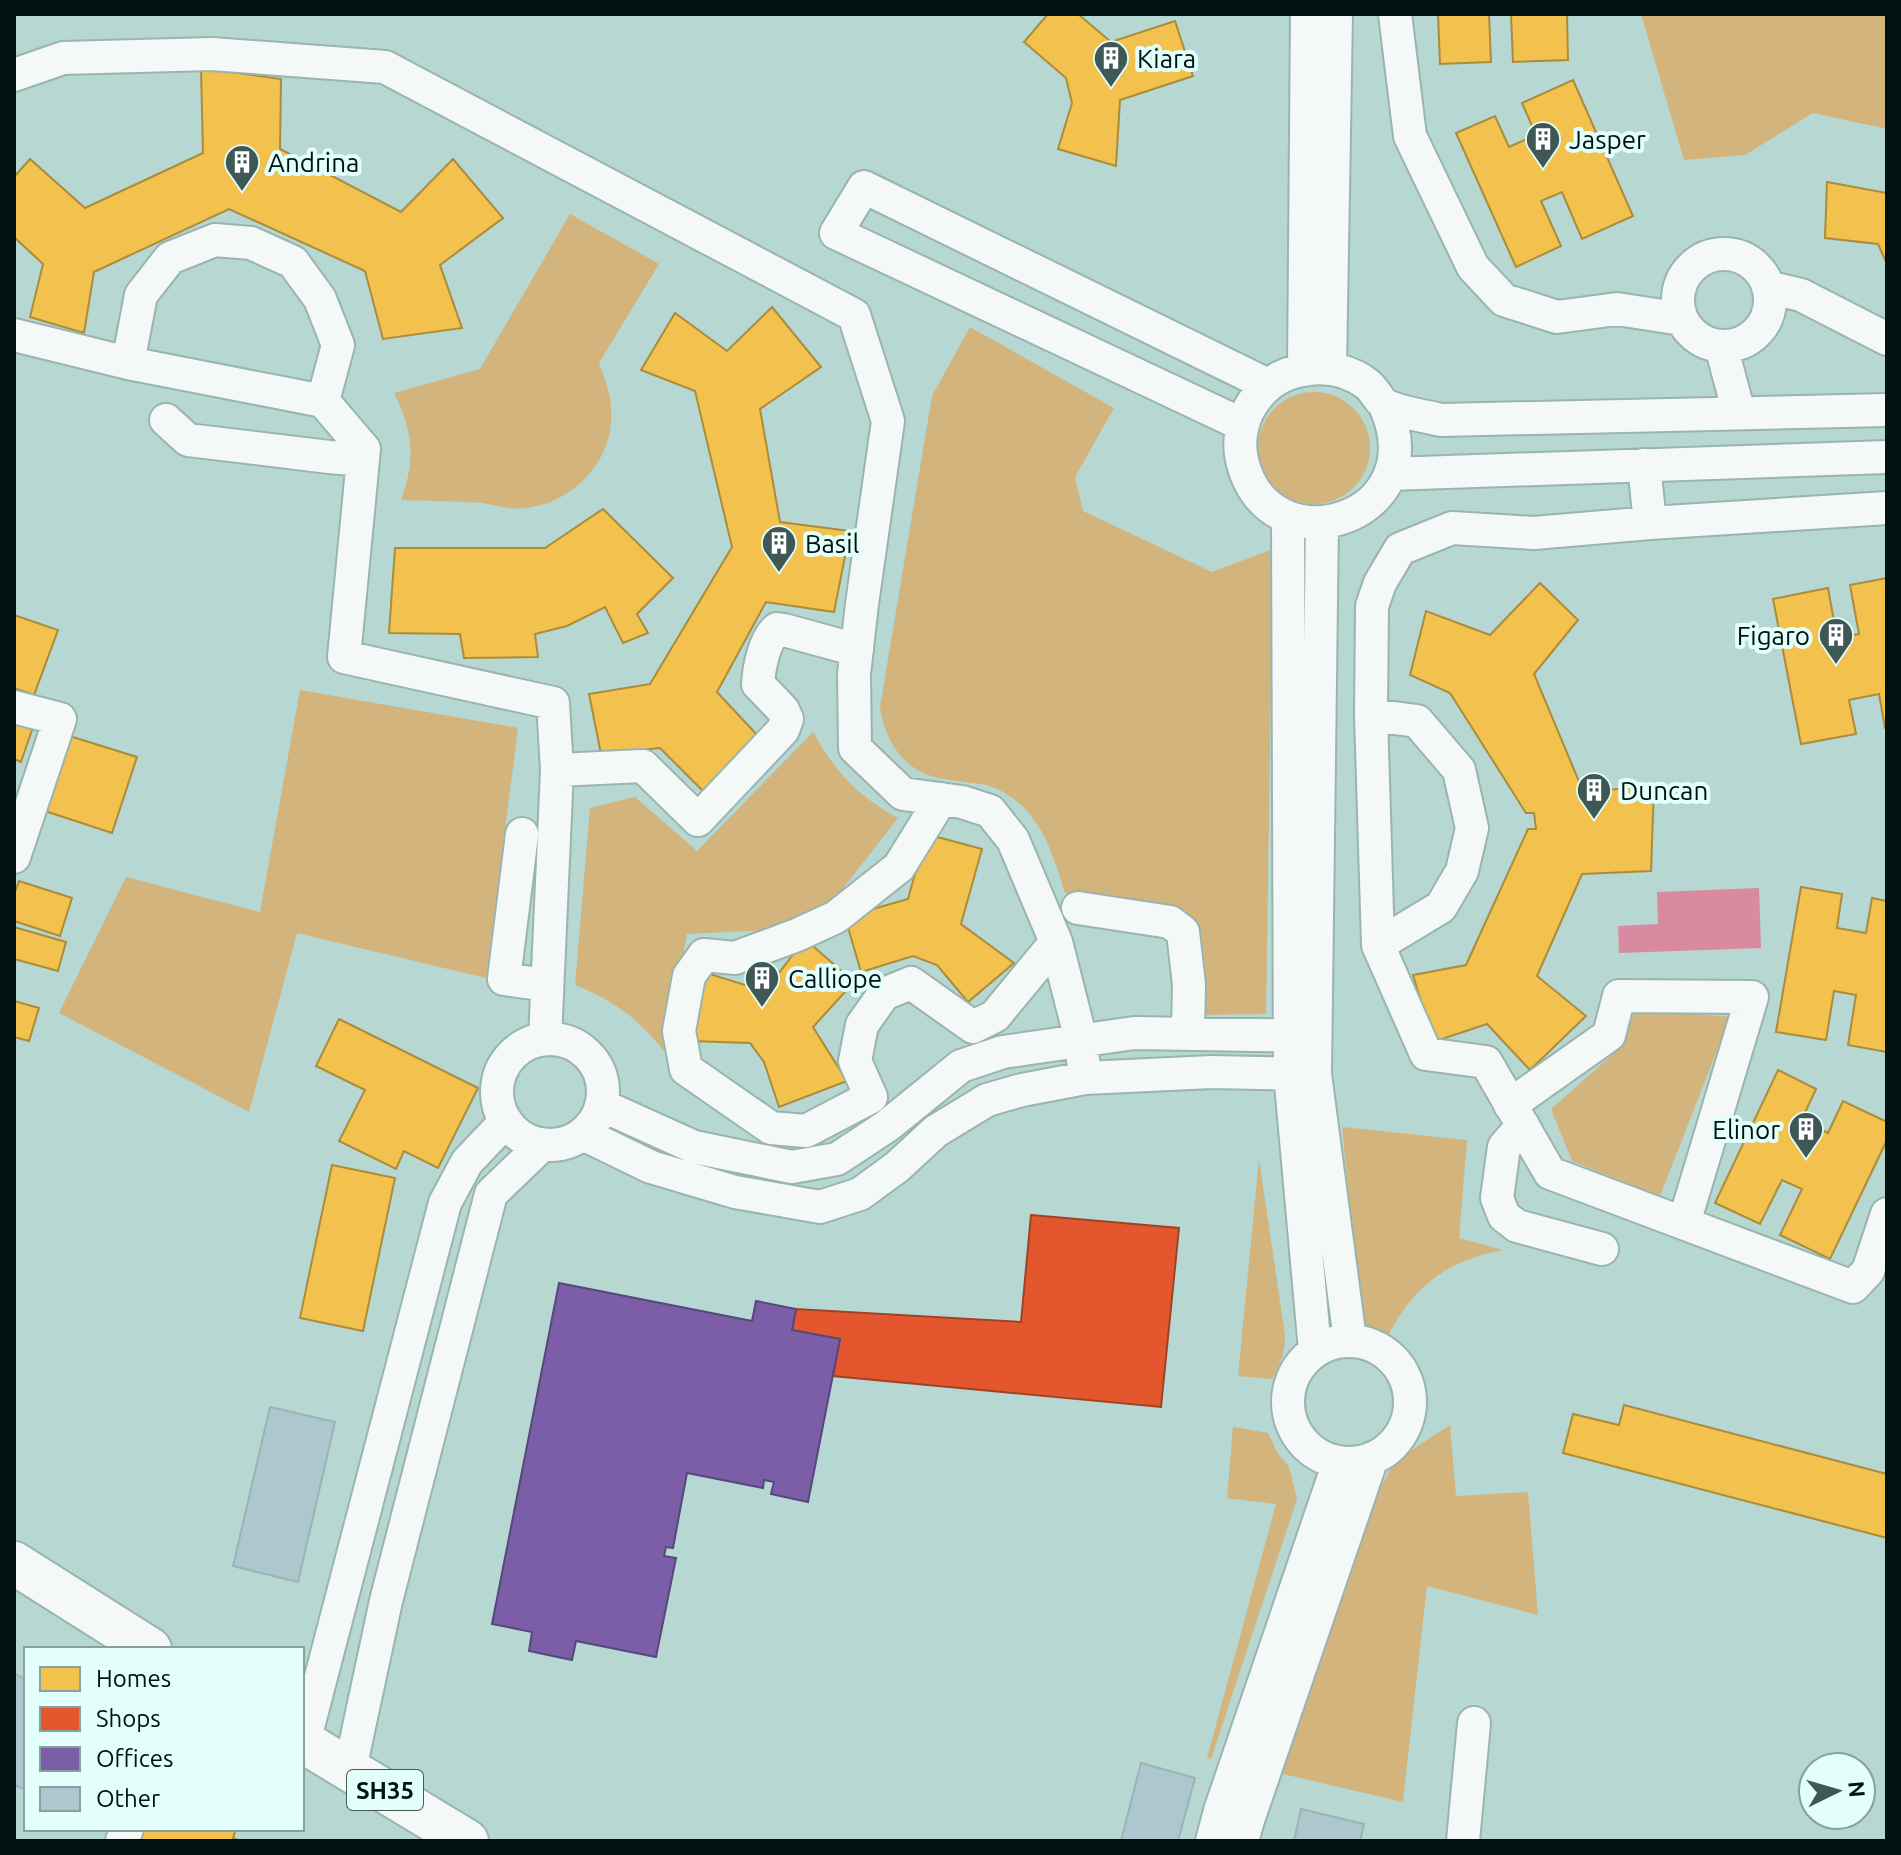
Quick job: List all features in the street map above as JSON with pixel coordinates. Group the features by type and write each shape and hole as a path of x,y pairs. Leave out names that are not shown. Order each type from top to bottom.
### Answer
{"main road":[{"path":"14,1563 147,1647"},
{"name":"SH35","path":"304,1743 467,1841"}],"street":[{"path":"1307,14 1317,370"},
{"path":"1317,370 1336,14"},
{"path":"1395,14 1410,136 1473,267 1504,300 1557,317 1617,309 1682,319"},
{"path":"14,75 63,58 212,54 385,67 854,315 888,421 854,674 855,748 903,794 962,802 990,811 1013,840 1056,942 1081,1040 1085,1078"},
{"path":"1243,425 836,233 864,187 1268,385"},
{"path":"128,363 141,295 170,258 215,240 251,243 293,262 320,299 338,345 323,401"},
{"path":"1730,254 1754,265 1763,275 1770,299 1769,312 1764,324 1746,341 1734,346 1705,342 1691,333 1682,319 1680,289 1693,266 1704,259 1730,254"},
{"path":"1768,287 1801,295 1887,339"},
{"path":"14,335 128,363 323,401 364,449 344,657 553,703 557,770 545,1039"},
{"path":"1721,346 1739,413"},
{"path":"1317,370 1344,371 1368,385 1385,406 1395,432 1390,474 1366,506 1339,520 1305,522 1274,510 1262,499 1246,472 1240,441 1248,410 1268,385 1281,376 1317,370"},
{"path":"1385,406 1441,420 1887,410"},
{"path":"1849,458 1850,411"},
{"path":"166,420 188,440 363,460"},
{"path":"1390,474 1887,457"},
{"path":"1644,465 1650,523"},
{"path":"1887,508 1534,533 1452,528 1400,549 1380,583 1372,606 1371,715 1378,945 1426,1054 1486,1062 1550,1173 1853,1287 1877,1270 1887,1214"},
{"path":"1288,517 1302,1074 1315,1350"},
{"path":"1302,1036 1322,523"},
{"path":"557,770 643,766 698,820 783,730 787,719 783,710 758,684 758,672 771,635 777,629 784,630 857,650"},
{"path":"14,707 60,719 14,857"},
{"path":"1371,715 1417,721 1459,770 1472,828 1462,871 1441,907 1378,945"},
{"path":"941,799 899,867 836,917 735,958 704,955 689,976 679,1031 686,1069 771,1128 806,1131 871,1097 855,1061 862,1025 884,994 911,983 973,1027 995,1016 1056,942"},
{"path":"522,834 504,979 547,985"},
{"path":"1078,908 1170,922 1183,932 1189,985 1188,1033"},
{"path":"1602,1249 1517,1226 1504,1216 1497,1198 1504,1147 1516,1115 1609,1035 1619,996 1752,997 1684,1223"},
{"path":"601,1105 694,1147 792,1167 837,1159 887,1126 961,1066 1003,1052 1134,1033 1302,1036"},
{"path":"545,1039 559,1039 573,1044 595,1063 601,1076 601,1105 591,1126 583,1134 563,1144 542,1145 521,1137 506,1121 498,1101 500,1075 506,1061 530,1042 545,1039"},
{"path":"583,1134 651,1167 735,1192 820,1207 860,1194 897,1167 936,1131 987,1100 1022,1090 1085,1078 1212,1072 1302,1074"},
{"path":"1302,1074 1350,1340"},
{"path":"304,1738 445,1203 467,1162 506,1121"},
{"path":"350,1769 386,1601 491,1194 542,1145"},
{"path":"1350,1340 1369,1343 1398,1366 1407,1383 1410,1401 1402,1433 1392,1446 1363,1462 1347,1463 1331,1461 1316,1454 1303,1442 1293,1427 1288,1394 1302,1362 1315,1350 1332,1342 1350,1340"},
{"path":"1242,1841 1372,1458"},
{"path":"1212,1841 1339,1462"},
{"path":"344,1587 386,1601"},
{"path":"1463,1841 1474,1723"}],"shaded area":[{"path":"1641,14 1887,14 1887,129 1813,113 1745,155 1684,160"},
{"path":"570,214 659,264 599,363 609,393 611,411 606,447 598,462 574,488 559,498 525,508 472,502 401,500 409,472 410,446 409,433 394,393 480,369"},
{"path":"970,327 1114,408 1075,477 1083,511 1212,572 1273,549 1266,1014 1197,1015 1178,919 1065,893 1042,832 1023,807 991,787 937,778 918,770 901,756 889,738 880,707 932,396"},
{"path":"1314,392 1335,397 1353,409 1365,427 1370,448 1365,469 1353,487 1335,499 1314,504 1293,499 1275,487 1263,469 1258,448 1263,427 1275,409 1293,397"},
{"path":"300,690 518,728 486,978 297,933 249,1112 59,1013 126,877 260,912"},
{"path":"813,732 830,760 849,782 898,818 812,928 687,934 664,1051 624,1012 575,985 590,808 635,797 697,851"},
{"path":"1759,888 1761,948 1619,953 1618,926 1658,924 1657,892"},
{"path":"1636,1009 1730,1017 1660,1196 1572,1161 1551,1109 1621,1047"},
{"path":"1342,1127 1467,1140 1459,1238 1503,1250 1463,1262 1431,1280 1406,1307 1385,1342 1363,1322"},
{"path":"1259,1159 1285,1335 1282,1358 1272,1379 1238,1376"},
{"path":"1450,1425 1456,1496 1528,1492 1538,1615 1427,1586 1403,1802 1279,1773 1367,1513 1395,1461"},
{"path":"1233,1427 1268,1433 1289,1467 1297,1499 1211,1759 1207,1758 1276,1504 1227,1498"}],"building: Homes":[{"name":"Kiara","path":"1048,14 1078,14 1111,42 1175,21 1193,76 1120,100 1116,166 1058,149 1072,103 1066,78 1024,42"},
{"path":"1438,14 1489,14 1491,62 1440,64"},
{"name":"Jasper","path":"1511,14 1567,14 1568,60 1513,62"},
{"name":"Andrina","path":"201,68 281,79 280,149 401,212 453,159 503,218 440,265 462,328 383,339 365,271 229,209 94,272 84,333 30,317 43,264 14,237 14,177 30,159 85,208 203,153"},
{"name":"Jasper","path":"1573,80 1633,216 1582,239 1562,192 1541,201 1561,246 1516,267 1456,133 1495,116 1509,147 1536,135 1522,103"},
{"path":"1827,182 1887,193 1887,264 1878,244 1825,238"},
{"name":"Basil","path":"772,307 821,367 760,409 780,522 850,531 834,612 766,602 717,692 759,737 703,791 660,748 601,754 589,694 650,684 732,547 695,391 641,370 675,313 727,351"},
{"path":"603,509 673,578 637,614 648,633 623,643 605,607 567,626 535,634 538,657 464,658 460,634 389,633 395,548 545,548"},
{"name":"Figaro","path":"1887,578 1887,728 1879,694 1849,700 1856,734 1801,744 1773,599 1828,588 1837,638 1859,634 1850,585"},
{"name":"Duncan","path":"1540,583 1578,620 1534,674 1583,791 1654,787 1651,871 1582,874 1537,976 1586,1016 1530,1070 1487,1024 1433,1042 1413,975 1466,965 1528,829 1536,829 1534,813 1526,813 1450,693 1410,675 1426,611 1490,635"},
{"path":"14,615 58,630 34,695 14,688"},
{"path":"14,721 33,727 21,762 14,759"},
{"path":"63,734 137,757 112,833 39,809"},
{"name":"Calliope","path":"926,834 982,849 961,924 1014,963 968,1002 937,965 913,956 861,972 845,917 908,899"},
{"path":"19,881 72,898 60,936 14,921 14,895"},
{"path":"1801,887 1842,894 1837,928 1866,933 1872,898 1887,901 1887,1052 1848,1045 1856,995 1834,991 1826,1040 1776,1032"},
{"path":"14,927 66,942 58,971 14,959"},
{"name":"Calliope","path":"805,939 854,982 813,1027 847,1081 779,1107 764,1062 750,1043 690,1041 703,972 765,991"},
{"path":"14,1001 39,1008 29,1041 14,1037"},
{"path":"339,1019 478,1088 438,1168 404,1151 396,1169 339,1141 365,1090 316,1066"},
{"name":"Elinor","path":"1778,1070 1816,1089 1802,1119 1828,1133 1843,1101 1887,1122 1887,1140 1830,1259 1780,1235 1802,1189 1782,1180 1760,1224 1715,1203"},
{"path":"332,1165 395,1178 363,1331 300,1318"},
{"path":"1624,1405 1887,1474 1887,1538 1563,1453 1573,1414 1619,1425"},
{"path":"133,1831 235,1831 233,1838 240,1841 130,1841"}],"building: Shops":[{"path":"1031,1215 1179,1228 1161,1407 833,1376 840,1339 792,1330 796,1309 1021,1322"}],"building: Offices":[{"path":"559,1283 752,1321 756,1301 796,1309 792,1330 840,1339 808,1502 771,1494 774,1482 764,1480 763,1488 687,1473 673,1548 666,1547 664,1556 676,1558 656,1657 576,1641 572,1660 529,1651 532,1632 492,1624"}],"building: Other":[{"path":"270,1407 335,1422 298,1582 233,1566"},
{"path":"14,1673 24,1679 24,1789 14,1785"},
{"path":"1141,1763 1195,1778 1178,1841 1121,1841"},
{"path":"1301,1809 1364,1824 1360,1841 1294,1841"}],"place":[{"name":"Kiara","path":"1111,89"},
{"name":"Jasper","path":"1543,170"},
{"name":"Andrina","path":"242,193"},
{"name":"Basil","path":"779,574"},
{"name":"Figaro","path":"1836,666"},
{"name":"Duncan","path":"1594,821"},
{"name":"Calliope","path":"762,1009"},
{"name":"Elinor","path":"1806,1160"}]}
